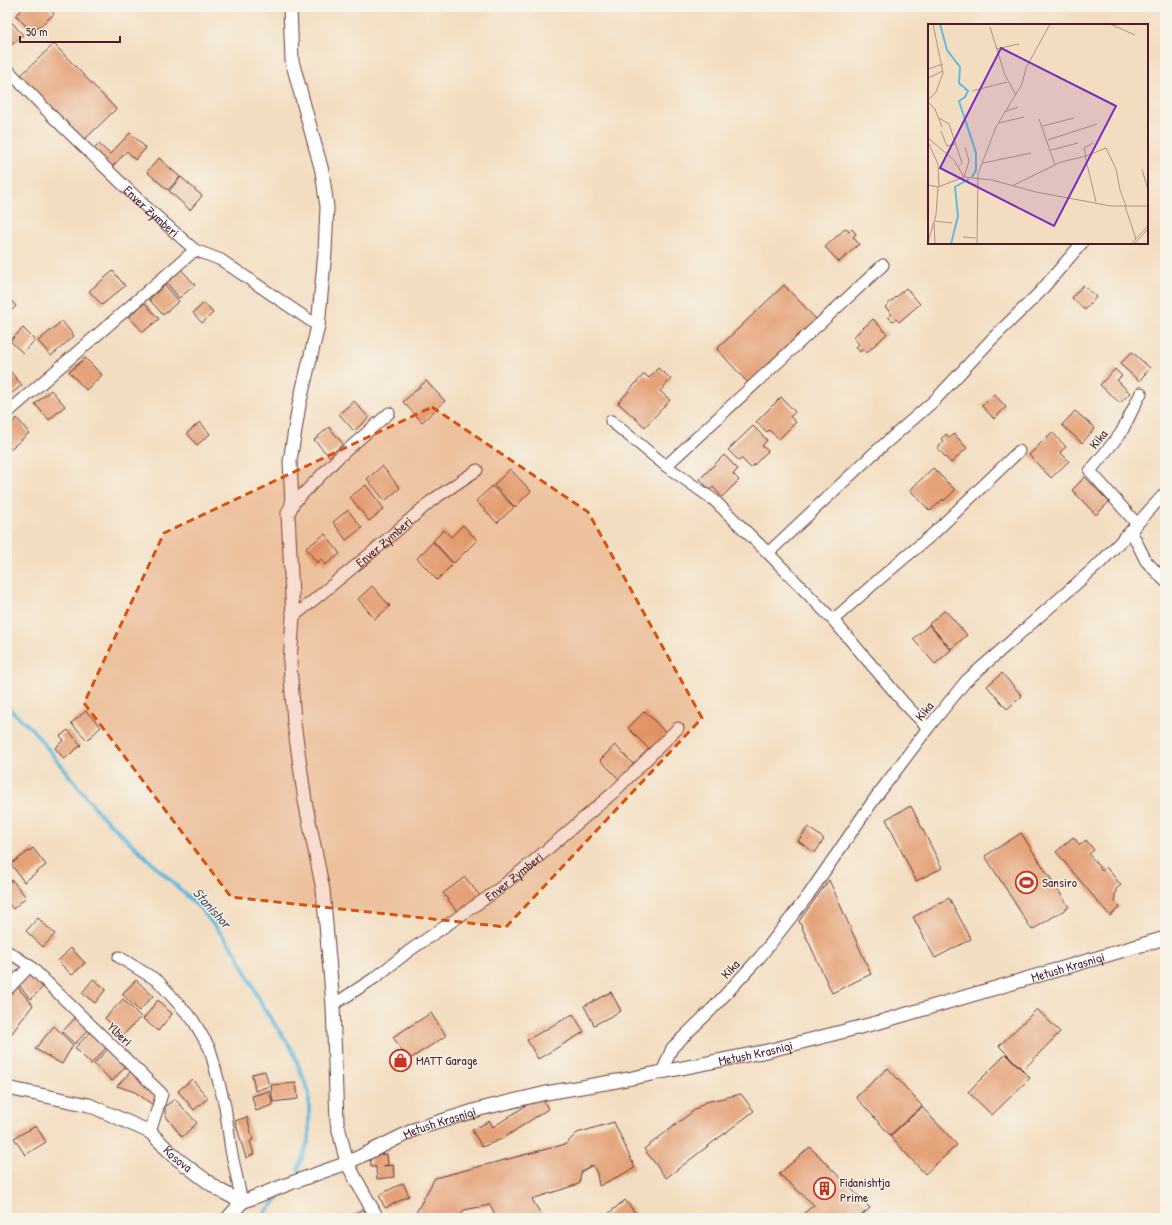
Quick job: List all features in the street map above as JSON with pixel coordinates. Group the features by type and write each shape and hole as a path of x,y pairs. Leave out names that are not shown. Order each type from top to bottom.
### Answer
{"street":[{"path":"290,7 292,61 322,171 327,207 325,252 318,326 299,405 290,461 292,505"},
{"name":"Enver Zymberi","path":"7,69 54,118 144,205 196,250 221,260 318,326"},
{"path":"768,553 872,455 936,399 992,339 1039,293 1081,244"},
{"path":"7,413 196,250"},
{"path":"666,466 884,265"},
{"name":"Kika","path":"662,1072 672,1048 712,1009 760,957 808,897 864,814 928,728 966,681 1067,593 1101,562 1134,528 1090,472 1121,433 1141,393"},
{"path":"377,1218 347,1163 337,1122 334,1004 323,890 305,801 294,723 290,663 293,617 288,512 292,505 338,458 389,413"},
{"path":"611,422 666,466 714,500 834,620 899,697 928,728"},
{"path":"834,620 934,533 1019,451"},
{"name":"Enver Zymberi","path":"293,617 377,548 431,501 477,470"},
{"path":"1165,493 1134,528 1146,561 1165,582"},
{"name":"Enver Zymberi","path":"334,1004 376,977 409,951 492,894 536,859 614,792 678,728"},
{"name":"Metush Krasniqi","path":"347,1163 416,1129 480,1109 546,1093 767,1051 873,1024 1165,938"},
{"name":"Ylberi","path":"7,951 30,966 162,1094 150,1132"},
{"path":"119,957 158,981 193,1020 210,1049 224,1106 231,1150 242,1202"},
{"path":"7,990 30,966"},
{"name":"Kosova","path":"7,1088 89,1105 150,1132 175,1157 219,1190 242,1202"},
{"path":"228,1218 242,1202 347,1163"}],"highlighted area":[{"path":"432,407 588,512 702,718 506,927 231,897 84,703 164,533"}],"building":[{"path":"25,7 48,7 54,14 32,33 16,15"},
{"path":"7,17 23,35 7,49"},
{"path":"54,44 116,109 82,142 19,77"},
{"path":"130,133 146,148 135,160 127,151 111,168 93,150 99,144 110,154"},
{"path":"159,158 180,177 168,190 147,172"},
{"path":"181,177 202,196 190,210 169,191"},
{"path":"846,228 849,232 852,229 856,234 853,237 859,244 839,262 825,247"},
{"path":"181,269 195,285 179,298 166,282"},
{"path":"113,271 125,286 102,305 89,291"},
{"path":"165,285 179,301 163,315 149,299"},
{"path":"784,285 817,320 749,384 717,349"},
{"path":"1083,285 1096,297 1085,310 1072,298"},
{"path":"906,288 920,304 899,322 896,319 893,321 888,317 892,314 885,307"},
{"path":"7,296 16,306 7,315"},
{"path":"145,303 159,319 143,332 129,317"},
{"path":"204,303 213,313 202,323 193,313"},
{"path":"873,319 887,334 866,353 863,349 860,352 856,347 859,344 853,337"},
{"path":"62,321 74,336 51,356 38,341"},
{"path":"23,328 35,340 23,353 10,341"},
{"path":"1132,352 1150,368 1139,381 1120,364"},
{"path":"85,358 102,375 86,390 69,372"},
{"path":"658,368 671,379 660,391 670,400 645,427 618,403 644,374 649,378"},
{"path":"1115,369 1122,376 1117,380 1130,393 1120,403 1100,385"},
{"path":"9,370 22,385 7,397 7,372"},
{"path":"426,381 445,401 422,422 403,402"},
{"path":"51,390 65,406 49,420 35,404"},
{"path":"994,394 1006,407 994,419 982,406"},
{"path":"781,397 795,412 790,417 796,422 779,439 769,430 767,432 756,422"},
{"path":"354,401 369,418 354,431 339,414"},
{"path":"1075,411 1095,428 1082,443 1062,425"},
{"path":"17,418 29,433 7,452 7,427"},
{"path":"200,422 210,434 197,445 187,433"},
{"path":"753,426 767,440 762,446 768,451 751,468 741,458 739,461 728,450"},
{"path":"329,427 343,444 329,456 314,440"},
{"path":"1052,432 1066,447 1060,452 1069,461 1051,478 1029,455"},
{"path":"946,434 950,438 954,434 967,448 951,463 937,448 944,442 941,439"},
{"path":"724,455 738,469 733,474 739,480 722,497 713,487 710,490 700,479"},
{"path":"382,466 400,488 385,501 367,479"},
{"path":"933,468 955,490 944,501 943,499 930,511 910,490"},
{"path":"510,469 531,491 515,507 494,485"},
{"path":"1085,477 1109,502 1096,515 1072,490"},
{"path":"366,485 384,509 369,521 350,497"},
{"path":"492,486 514,507 497,523 476,501"},
{"path":"348,510 362,528 346,540 333,522"},
{"path":"463,525 477,540 454,563 433,541 444,530 451,537"},
{"path":"325,534 340,554 325,565 321,559 317,563 306,548"},
{"path":"433,542 453,564 437,580 417,558"},
{"path":"372,586 390,606 375,619 358,599"},
{"path":"945,610 967,635 951,649 929,624"},
{"path":"929,625 951,650 935,664 913,639"},
{"path":"1002,673 1022,696 1007,709 987,686"},
{"path":"86,711 101,727 87,740 71,723"},
{"path":"645,711 667,734 650,750 628,728"},
{"path":"68,730 81,745 64,759 55,748 64,740 60,736"},
{"path":"615,745 634,765 619,779 600,760"},
{"path":"911,806 942,868 916,881 886,819"},
{"path":"808,827 824,839 815,853 798,841"},
{"name":"Sansiro","path":"1021,833 1069,907 1032,930 985,856"},
{"path":"1073,837 1080,845 1086,840 1094,850 1089,854 1102,871 1106,867 1121,885 1116,889 1115,896 1115,902 1120,907 1110,916 1056,852"},
{"path":"33,848 46,865 24,882 11,864"},
{"path":"465,877 480,896 458,913 443,893"},
{"path":"12,880 26,897 13,909 7,902 7,885"},
{"path":"829,880 871,974 832,993 799,921"},
{"path":"949,898 971,939 935,958 913,917"},
{"path":"38,918 55,934 43,947 26,931"},
{"path":"71,948 85,963 72,975 58,961"},
{"path":"30,972 43,987 31,999 19,985"},
{"path":"93,979 106,989 95,1003 82,993"},
{"path":"136,980 153,996 139,1011 122,994"},
{"path":"15,984 33,1005 9,1037 7,1036 7,992"},
{"path":"611,992 621,1011 594,1025 584,1006"},
{"path":"123,999 141,1017 123,1035 105,1018"},
{"path":"158,1000 172,1014 158,1031 143,1019"},
{"path":"1037,1009 1060,1032 1023,1070 999,1046"},
{"path":"431,1013 446,1036 408,1060 393,1037"},
{"path":"573,1014 584,1032 538,1059 527,1040"},
{"path":"77,1016 90,1028 75,1044 62,1032"},
{"path":"54,1026 73,1045 62,1064 35,1049"},
{"path":"92,1030 108,1046 91,1064 75,1048"},
{"path":"110,1047 128,1064 112,1081 94,1064"},
{"path":"1006,1054 1030,1078 992,1115 968,1092"},
{"path":"888,1068 922,1106 890,1135 856,1097"},
{"path":"133,1069 159,1099 156,1107 135,1092 117,1086"},
{"path":"265,1071 269,1086 255,1091 252,1074"},
{"path":"192,1079 208,1098 194,1110 178,1091"},
{"path":"296,1083 298,1099 273,1102 271,1085"},
{"path":"269,1091 273,1105 256,1111 252,1096"},
{"path":"741,1094 754,1111 666,1178 644,1149 705,1102"},
{"path":"541,1096 548,1109 502,1139 482,1147 472,1130 490,1121 493,1127"},
{"path":"175,1099 197,1123 182,1137 165,1115 165,1106"},
{"path":"922,1107 957,1145 925,1174 890,1136"},
{"path":"247,1117 253,1140 250,1141 254,1154 246,1158 235,1121"},
{"path":"614,1122 635,1168 599,1186 597,1174 593,1165 581,1172 579,1184 532,1199 543,1218 497,1218 490,1205 464,1210 459,1218 413,1218 435,1178 566,1144 577,1133"},
{"path":"36,1126 46,1142 25,1155 14,1138"},
{"name":"Fidanishtja Prime","path":"810,1147 870,1208 858,1218 798,1218 814,1205 779,1174"},
{"path":"387,1154 388,1165 383,1166 393,1165 394,1177 377,1179 376,1167 371,1167 370,1156"},
{"path":"403,1183 409,1196 385,1208 379,1195"},
{"path":"625,1200 639,1218 603,1218"},
{"path":"364,1209 368,1218 346,1218"}],"waterway":[{"name":"Stanishor","path":"7,707 32,729 100,814 201,909 236,952 264,1009 292,1049 309,1093 309,1139 298,1170"},
{"name":"Stanishor","path":"260,1218 286,1190"}],"place":[{"name":"Sansiro","path":"1027,882"},
{"name":"MATT Garage","path":"401,1060"},
{"name":"Fidanishtja Prime","path":"824,1189"}]}
